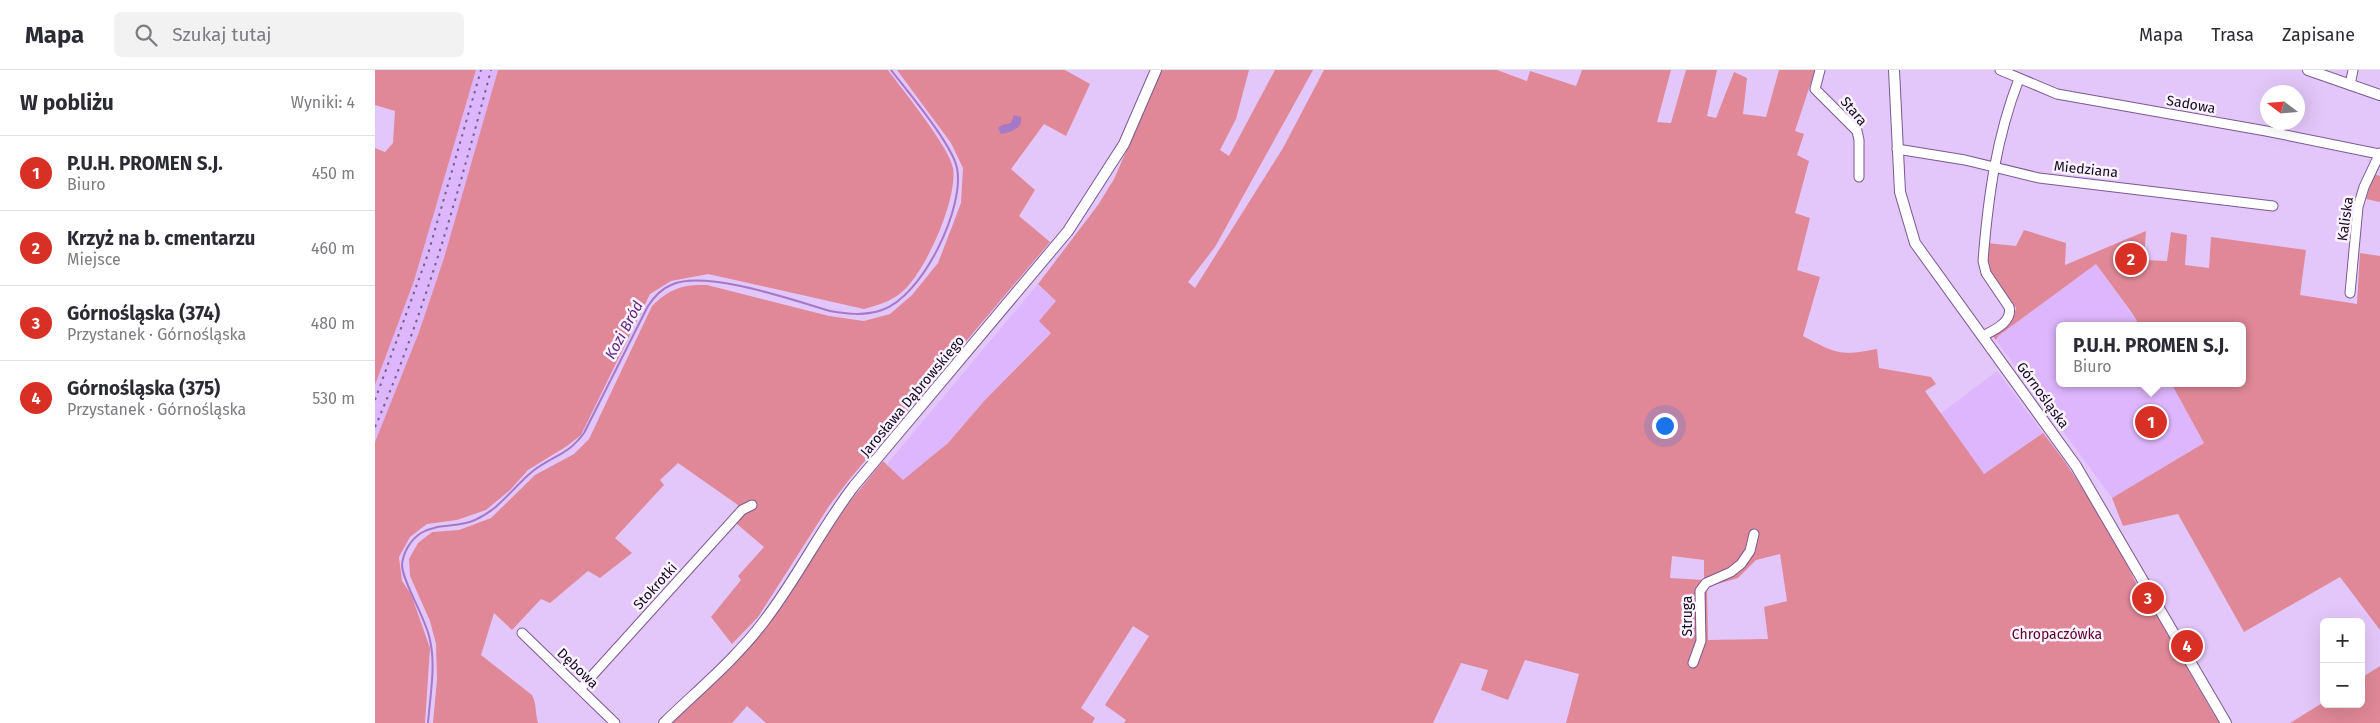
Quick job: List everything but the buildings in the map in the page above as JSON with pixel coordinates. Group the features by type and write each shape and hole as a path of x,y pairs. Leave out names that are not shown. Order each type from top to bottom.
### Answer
{"street":[{"name":"Jarosława Dąbrowskiego","path":"664,723 752,636 781,597 836,509 1068,231 1124,144 1156,70"},
{"name":"Stara","path":"1820,70 1815,90 1857,131 1859,140 1859,177"},
{"name":"Górnośląska","path":"1894,70 1900,192 1915,242 2077,466 2226,723"},
{"name":"Sadowa","path":"2000,70 2057,94 2380,153"},
{"path":"2308,70 2380,95"},
{"path":"2350,85 2353,70"},
{"path":"1983,336 2008,319 2011,313 1984,267 1986,227 1994,168 2007,110 2019,79"},
{"name":"Miedziana","path":"1897,148 1965,160 2039,178 2273,206"},
{"name":"Kaliska","path":"2350,293 2358,207 2364,187 2380,153"},
{"name":"Stokrotki","path":"581,688 742,510 752,505"},
{"name":"Struga","path":"1693,663 1701,641 1700,591 1706,582 1731,572 1741,564 1750,551 1754,534"},
{"name":"Dębowa","path":"522,633 581,688 615,723"}],"shaded area":[{"path":"476,70 498,70 444,258 419,332 375,442 375,385 414,281"},
{"path":"1014,115 1021,117 1018,127 1001,134 998,128 1011,123"},
{"path":"2096,264 2137,322 2056,322 2056,387 2173,387 2204,443 2112,498 1996,340 1997,336"},
{"path":"1038,284 1056,301 1051,332 985,400 948,443 903,480 887,464"},
{"path":"1997,371 2043,433 1984,474 1940,414"}],"green space":[{"path":"375,70 476,70 414,281 375,385 375,148 385,152 393,143 395,111 375,105"},
{"path":"498,70 888,70 935,133 950,159 953,168 953,181 950,198 930,253 911,282 902,292 888,301 874,306 864,309 708,274 671,281 650,294 581,435 528,470 510,490 486,510 457,520 427,524 410,537 399,557 402,581 411,594 430,648 425,723 375,723 375,442 419,332 444,258"},
{"path":"897,70 1065,70 1090,84 1066,136 1044,124 1011,169 1035,190 1019,216 1050,242 848,481 829,506 758,617 732,644 711,617 741,580 738,576 764,547 737,524 738,505 678,463 660,480 664,485 615,538 632,553 600,578 588,571 550,603 541,599 512,630 494,613 481,655 532,695 538,723 433,723 437,679 436,644 430,621 410,576 409,559 418,543 432,532 459,530 491,518 535,475 574,454 589,439 652,306 658,300 677,289 691,285 707,285 829,316 864,321 890,314 912,295 938,263 961,203 963,168 951,143"},
{"name":"Chropaczówka","path":"1162,70 1249,70 1236,119 1220,150 1229,156 1275,70 1313,70 1215,247 1188,282 1195,288 1283,148 1324,70 1497,70 1527,81 1530,71 1576,86 1582,70 1671,70 1657,122 1671,123 1686,70 1717,70 1707,116 1716,118 1734,72 1747,78 1743,114 1766,117 1779,70 1815,70 1795,131 1804,134 1797,155 1809,161 1795,213 1810,218 1797,270 1820,277 1803,336 1823,347 1839,352 1846,353 1877,349 1879,368 1931,377 1936,384 1925,391 1984,474 2043,433 2066,463 2096,509 2124,558 2141,593 2154,611 2219,723 1566,723 1579,674 1525,660 1508,700 1481,690 1488,670 1461,663 1433,723 1124,723 1126,720 1105,705 1149,636 1133,626 1081,708 1095,718 1092,723 766,723 747,706 732,723 671,723 763,631 784,604 840,514 883,461 903,480 948,443 985,400 1051,333 1039,321 1056,301 1038,284 1098,205 1114,179","holes":["1780,554 1787,601 1764,607 1768,639 1708,640 1707,587 1738,578 1756,560","1672,556 1704,560 1704,580 1670,578"]},
{"path":"2374,174 2380,176 2380,202 2366,199"},
{"path":"2024,230 2066,243 2065,265 2146,231 2144,260 2167,261 2171,232 2187,235 2185,265 2209,268 2211,237 2306,250 2300,295 2357,304 2360,253 2380,256 2380,630 2340,577 2244,632 2178,514 2123,526 2112,498 2204,443 2173,387 2246,387 2246,322 2138,322 2096,264 1998,336 1996,340 1992,335 2010,321 2016,308 1987,268 1987,243 2016,246"},
{"path":"2380,666 2380,723 2290,723 2320,704 2320,708 2365,708 2365,675"}],"waterway":[{"name":"Kozi Bród","path":"428,723 432,681 432,650 428,631 403,572 402,565 408,547 417,536 427,530 462,524 475,520 492,510 533,471 572,446 578,440 584,433 648,306 658,294 671,285 686,281 726,283 830,311 863,314 882,310 897,302 912,288 925,270 947,227 954,205 958,185 957,168 938,132 891,70"}],"railway":[{"path":"375,400 428,254 481,70"},
{"path":"375,427 410,340 440,251 491,70"}],"place":[{"name":"Krzyż na b. cmentarzu","path":"2131,259"},
{"name":"P.U.H. PROMEN S.J.","path":"2151,422"},
{"name":"Górnośląska (374)","path":"2148,598"},
{"name":"Górnośląska (375)","path":"2187,646"}]}
